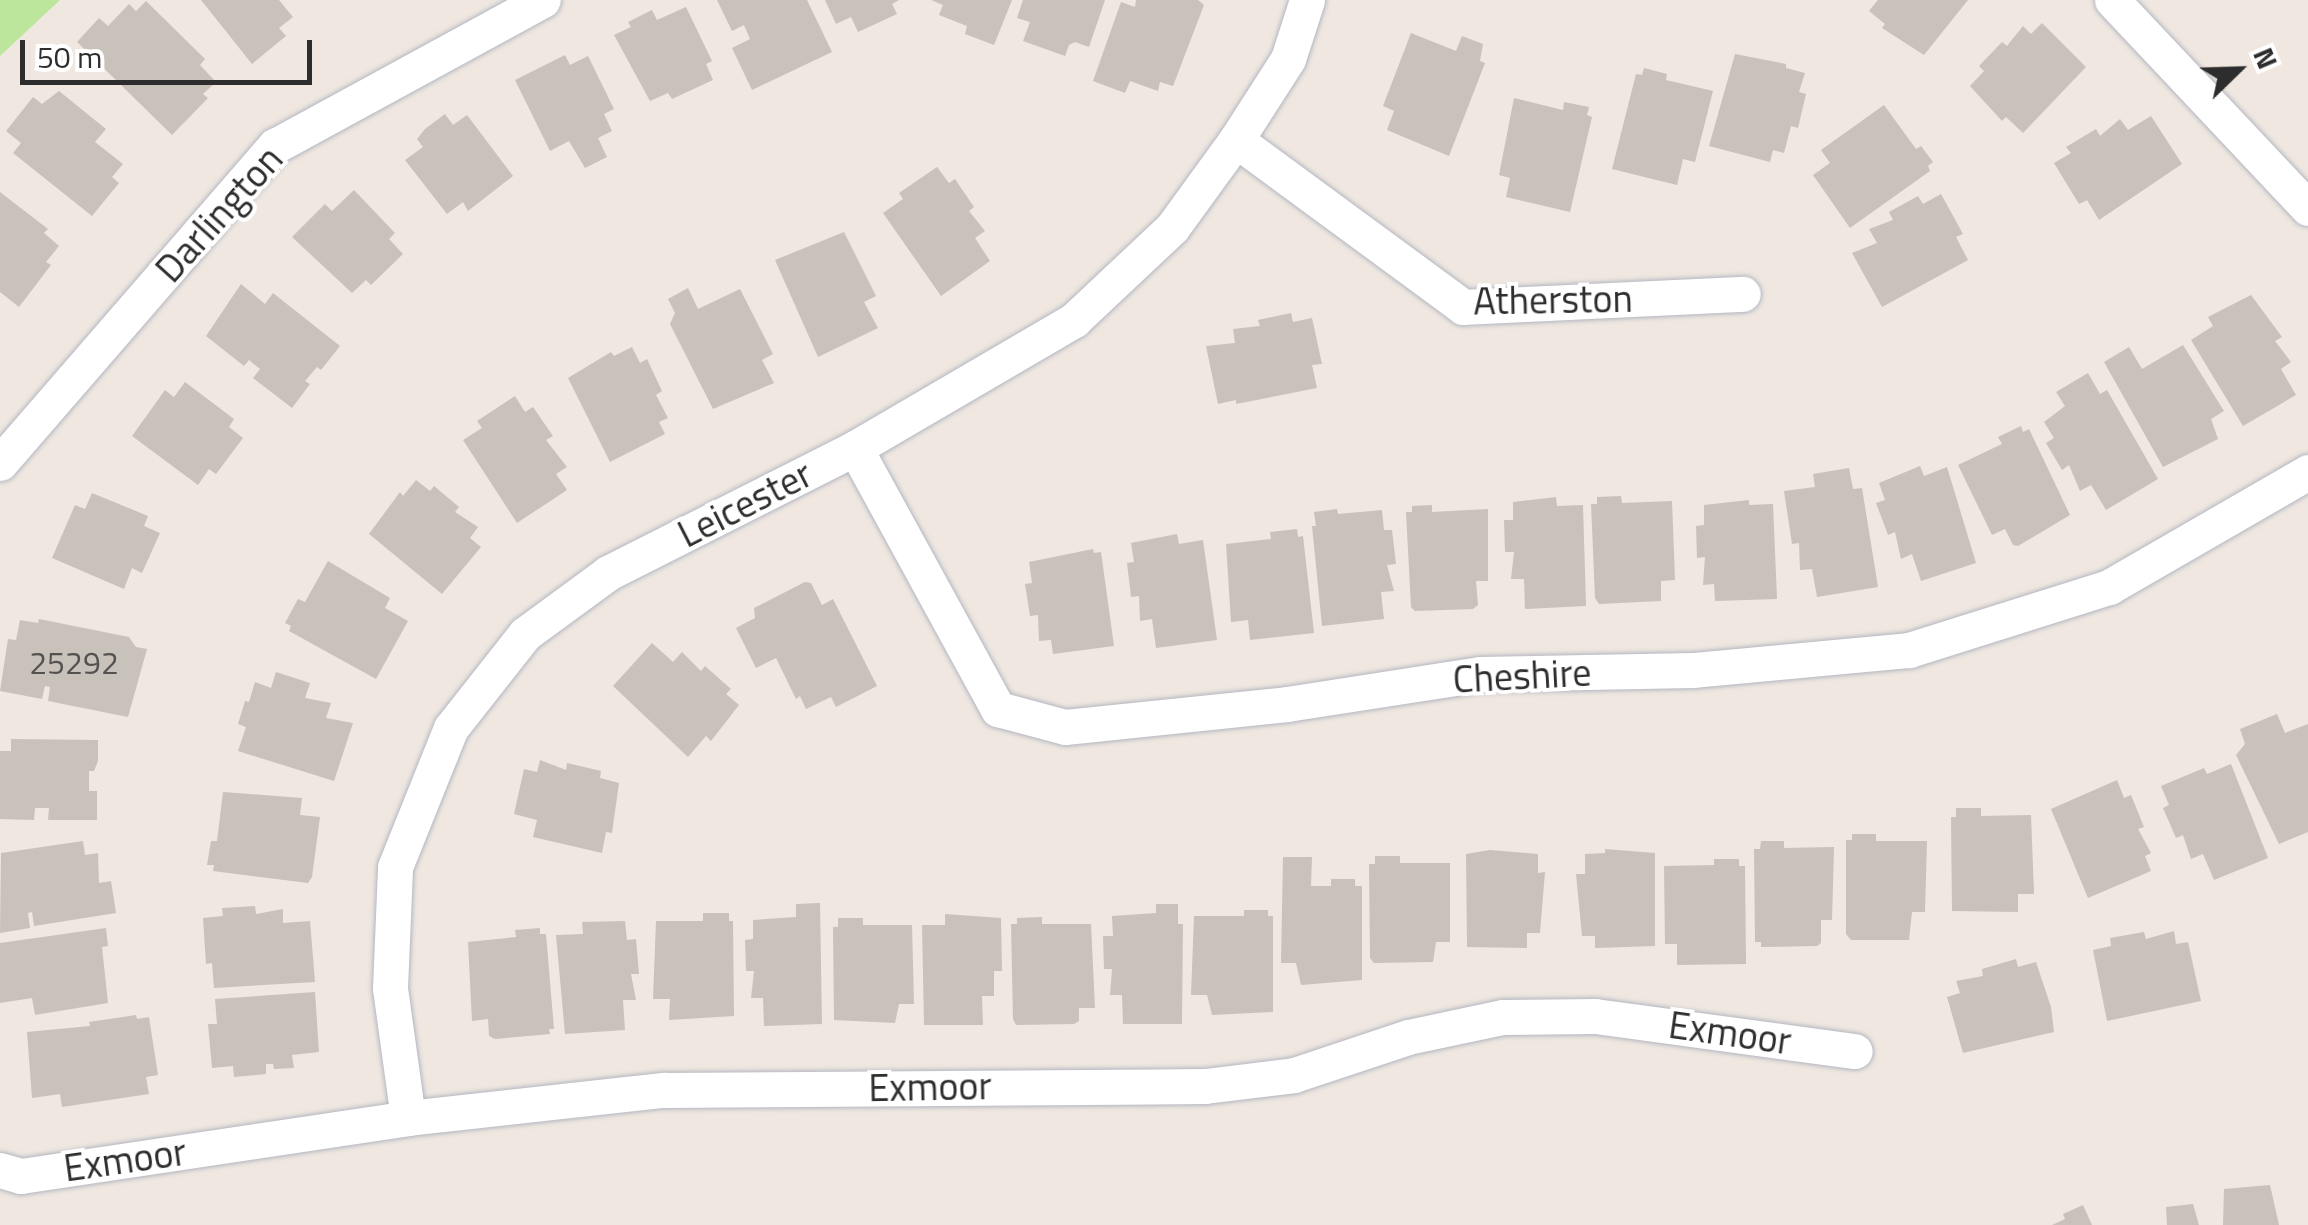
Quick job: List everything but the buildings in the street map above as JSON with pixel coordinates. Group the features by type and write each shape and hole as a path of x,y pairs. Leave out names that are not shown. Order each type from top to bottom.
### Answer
{"street":[{"name":"Darlington","path":"0,463 275,146 543,0"},
{"name":"Leicester","path":"408,1118 390,988 394,867 451,728 525,634 608,573 855,448 1074,320 1172,228 1288,59 1308,0"},
{"path":"2112,0 2308,208"},
{"name":"Atherston","path":"1236,140 1463,307 1743,294"},
{"name":"Cheshire","path":"855,448 998,709 1066,727 1287,704 1480,674 1694,670 1909,650 1994,626 2109,586 2308,472"},
{"name":"Exmoor","path":"0,1170 20,1176 408,1118 664,1090 1205,1086 1294,1075 1408,1037 1503,1017 1595,1016 1855,1051"}],"green space":[{"path":"0,0 60,0 0,56"}]}
